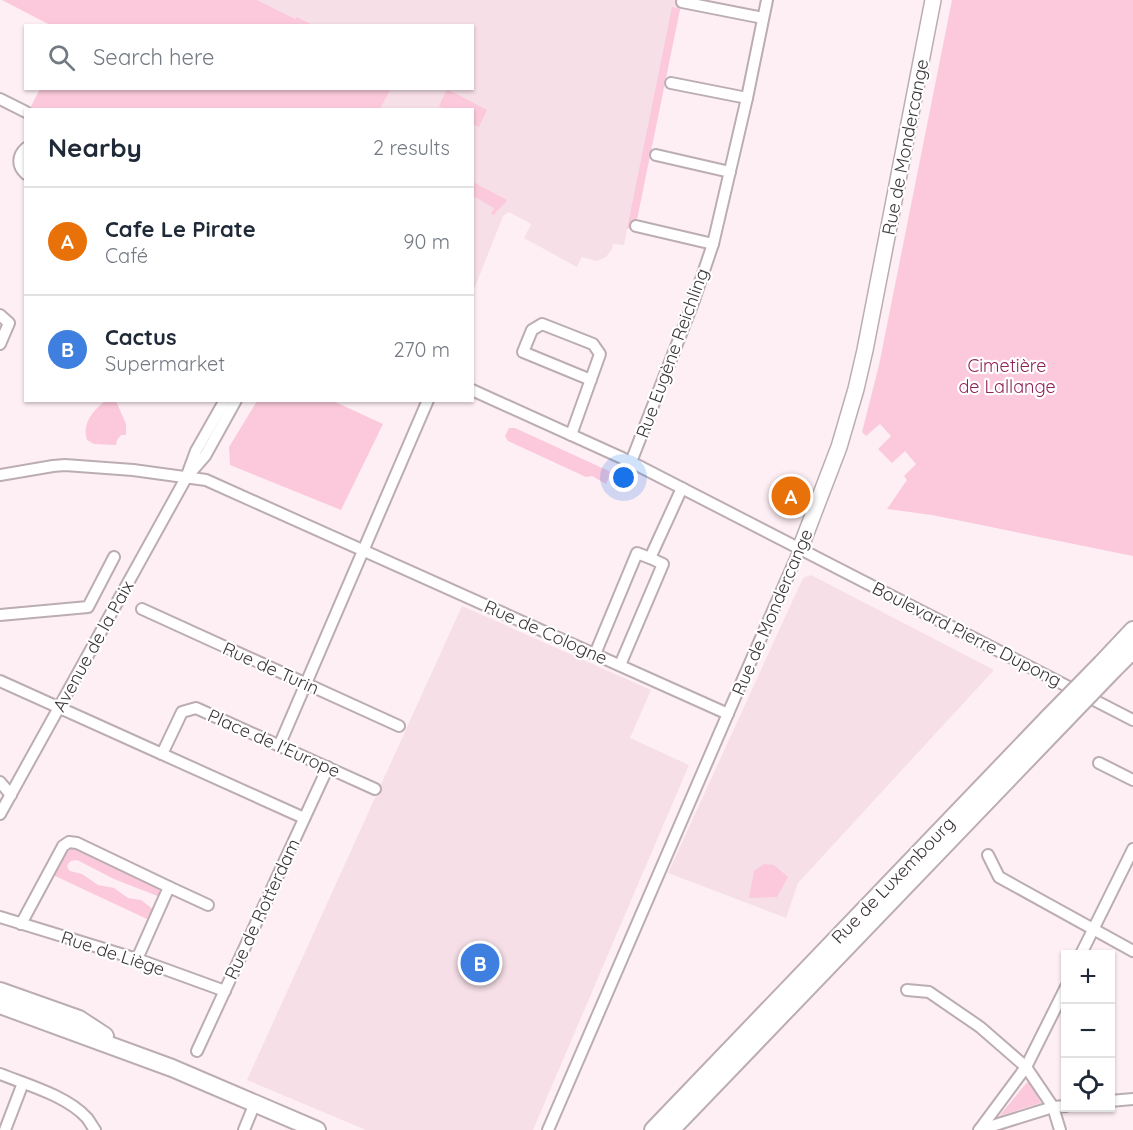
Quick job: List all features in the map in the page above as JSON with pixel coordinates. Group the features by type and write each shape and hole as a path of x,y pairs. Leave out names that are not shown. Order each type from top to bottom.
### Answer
{"main road":[{"name":"Rue de Mondercange","path":"800,549 839,447 856,389 933,0"},
{"name":"Rue de Luxembourg","path":"653,1130 1108,666 1133,630"},
{"name":"Rue de Luxembourg","path":"1108,666 1133,650"},
{"name":"Rue de Luxembourg","path":"671,1130 1056,719"},
{"path":"0,991 79,1019 128,1051"},
{"path":"0,1005 128,1051 314,1129"}],"street":[{"name":"Rue Eugène Reichling","path":"631,462 693,303 712,244 747,98 767,0"},
{"path":"682,2 763,18"},
{"path":"671,83 747,98"},
{"path":"0,99 24,111"},
{"path":"24,150 21,152 19,163 24,172"},
{"path":"656,155 730,172"},
{"name":"Rue Eugène Reichling","path":"636,226 712,244"},
{"path":"0,315 9,323 0,344"},
{"path":"571,435 591,380 600,354 593,344 542,324 532,330 523,352 591,380"},
{"name":"Boulevard Pierre Dupong","path":"474,391 631,462 1133,720"},
{"name":"Avenue de la Paix","path":"0,814 186,478 196,451 224,402"},
{"name":"Avenue de la Paix","path":"186,478 205,456 235,402"},
{"path":"279,746 427,402"},
{"name":"Rue de Cologne","path":"0,475 65,465 134,470 206,480 728,714"},
{"path":"650,558 682,488"},
{"name":"Rue de Mondercange","path":"548,1130 800,549"},
{"path":"595,654 637,553 650,558 663,564 620,665"},
{"path":"0,615 88,607 114,557"},
{"name":"Rue de Turin","path":"142,609 399,726"},
{"path":"0,681 304,818"},
{"name":"Place de l'Europe","path":"162,754 182,712 196,708 375,789"},
{"path":"1099,763 1133,780"},
{"name":"Rue de Rotterdam","path":"197,1051 328,767"},
{"path":"0,782 11,795"},
{"path":"21,924 63,846 69,842 77,843 208,905"},
{"path":"1083,950 1133,849"},
{"path":"988,855 999,877 1133,951"},
{"path":"136,959 169,887"},
{"name":"Rue de Liège","path":"0,917 136,959 225,991"},
{"path":"908,990 929,992 980,1027 1026,1067 1053,1107 1060,1130"},
{"path":"979,1129 1026,1067 1061,995"},
{"path":"0,1074 71,1104 87,1118 95,1130"},
{"path":"5,1130 23,1083"},
{"path":"1115,1101 1133,1099"},
{"path":"244,1130 255,1103"},
{"path":"979,1129 1061,1106"}],"shaded area":[{"path":"257,0 682,0 636,224 627,229 624,245 613,244 606,257 597,261 582,257 577,267 524,238 531,224 509,212 503,216 474,289 474,108 381,108 390,90 474,90 474,24 311,24 297,17 296,20"},
{"path":"811,575 994,670 798,883 786,918 668,873 803,578"},
{"path":"462,606 651,690 630,738 689,765 533,1130 366,1130 247,1080"}],"green space":[{"path":"2,0 257,0 295,19 297,17 311,24 48,24"},
{"name":"Cimetière de Lallange","path":"952,0 1133,0 1133,556 932,515 887,509 907,480 904,476 916,464 905,451 892,463 878,449 891,436 880,424 866,436 862,432 879,365"},
{"path":"672,7 680,9 636,224 627,229"},
{"path":"39,90 390,90 381,108 30,108"},
{"path":"447,90 449,90 487,110 479,127 474,124 474,108 439,106"},
{"path":"474,183 507,200 494,215 491,214 494,208 474,197"},
{"path":"104,402 116,402 126,424 126,435 121,435 116,445 94,444 87,440 87,423"},
{"path":"256,402 335,402 383,424 341,510 230,465 229,447"},
{"path":"509,428 515,428 611,472 606,484 508,441 505,436"},
{"path":"72,848 156,885 160,897 114,879 77,860 71,861 68,866 70,871 82,874 98,885 114,888 128,898 141,900 154,910 149,920 53,875 65,853"},
{"path":"764,864 774,865 788,877 777,897 749,898 754,871"},
{"path":"1029,1080 1041,1103 999,1116"}],"place":[{"name":"Cafe Le Pirate","path":"791,496"},
{"name":"Cactus","path":"480,963"}]}
